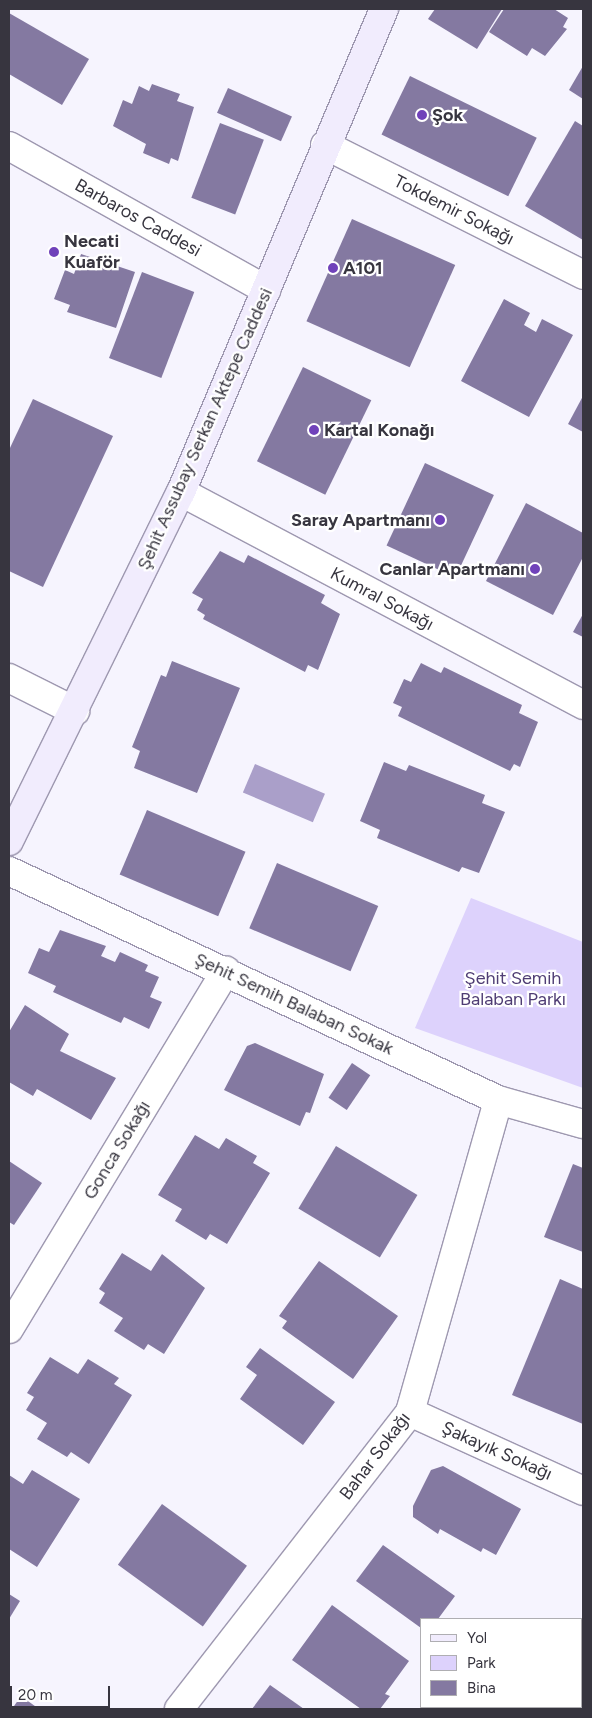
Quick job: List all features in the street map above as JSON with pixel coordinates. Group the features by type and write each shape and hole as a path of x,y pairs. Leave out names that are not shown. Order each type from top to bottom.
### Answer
{"street":[{"name":"Şehit Assubay Serkan Aktepe Caddesi","path":"9,841 75,711 181,492 267,290 325,145 384,9"},
{"name":"Tokdemir Sokağı","path":"325,145 583,275"},
{"name":"Barbaros Caddesi","path":"9,146 267,290"},
{"name":"Kumral Sokağı","path":"181,492 583,705"},
{"path":"9,678 75,711"},
{"name":"Şehit Semih Balaban Sokak","path":"9,871 498,1100 583,1124"},
{"name":"Gonca Sokağı","path":"9,1329 226,971"},
{"name":"Bahar Sokağı","path":"179,1709 410,1412 498,1100"},
{"name":"Şakayık Sokağı","path":"410,1412 583,1491"}],"green space":[{"name":"Şehit Semih Balaban Parkı","path":"471,898 583,942 583,1088 415,1028"}],"shaded area":[{"path":"255,764 325,794 313,822 243,793"}],"building":[{"path":"435,9 502,9 477,49 428,19"},
{"path":"504,9 554,9 568,18 563,27 567,29 545,56 532,48 527,56 489,32"},
{"path":"9,13 89,59 62,105 9,74"},
{"path":"583,66 583,99 569,90"},
{"path":"410,76 537,138 508,196 382,134"},
{"path":"152,84 180,94 177,101 194,107 178,161 171,158 169,164 143,153 146,144 113,126 123,100 132,104 139,86 149,91"},
{"path":"228,88 292,116 281,141 217,113"},
{"path":"575,121 583,126 583,240 525,206"},
{"path":"220,123 264,140 235,215 191,198"},
{"path":"352,219 455,265 410,367 306,321"},
{"path":"81,254 135,272 116,328 67,312 70,305 54,299 65,270 74,274"},
{"path":"142,272 194,292 161,378 109,358"},
{"path":"504,299 530,313 524,325 536,332 542,319 573,335 529,417 461,381"},
{"name":"Kartal Konağı","path":"303,367 371,400 325,495 257,461"},
{"path":"583,396 583,432 568,424"},
{"path":"33,399 113,436 43,587 9,571 9,450"},
{"name":"Saray Apartmanı","path":"425,463 494,495 455,578 387,545"},
{"name":"Canlar Apartmanı","path":"526,503 583,533 583,557 553,615 486,581"},
{"path":"220,551 244,563 248,555 325,595 321,603 340,614 318,670 308,665 305,672 203,619 205,615 197,610 203,599 192,593"},
{"path":"583,614 583,637 573,632"},
{"path":"172,661 240,688 197,793 134,768 140,751 132,747 161,675 166,677"},
{"path":"421,663 441,673 444,667 522,705 519,713 538,722 520,767 514,764 510,771 398,716 402,707 393,703 404,679 411,682"},
{"path":"384,762 406,771 409,765 485,795 482,803 505,812 479,873 462,867 459,872 377,838 380,830 360,821"},
{"path":"147,810 245,852 218,916 120,874"},
{"path":"277,863 378,906 351,971 249,928"},
{"path":"60,930 106,946 101,956 115,962 120,952 148,965 145,971 159,977 150,997 162,1002 149,1029 124,1017 121,1023 53,992 56,986 28,973 39,948 49,952"},
{"path":"25,1005 69,1034 60,1051 116,1078 91,1120 37,1089 33,1096 9,1082 9,1032"},
{"path":"255,1043 324,1074 310,1113 306,1112 300,1126 224,1090 247,1046"},
{"path":"352,1063 370,1075 347,1110 329,1098"},
{"path":"195,1135 219,1149 226,1138 257,1156 253,1163 270,1173 227,1244 210,1234 206,1240 175,1221 182,1209 158,1195"},
{"path":"336,1146 417,1195 380,1258 298,1209"},
{"path":"9,1161 42,1183 14,1225 9,1222"},
{"path":"573,1164 583,1168 583,1252 544,1237"},
{"path":"122,1253 151,1271 162,1254 205,1288 164,1354 148,1344 144,1350 114,1331 123,1318 99,1303 105,1293 99,1289"},
{"path":"319,1261 398,1316 353,1379 282,1328 287,1321 279,1316"},
{"path":"560,1279 583,1289 583,1424 512,1395"},
{"path":"260,1348 335,1402 303,1445 240,1399 257,1375 246,1367"},
{"path":"50,1357 78,1374 88,1359 119,1378 114,1384 132,1395 89,1464 71,1452 67,1457 37,1439 47,1423 26,1410 34,1397 27,1393"},
{"path":"443,1466 521,1509 496,1555 483,1548 481,1552 440,1529 438,1534 413,1517 413,1506 431,1470"},
{"path":"32,1470 80,1499 37,1567 9,1549 9,1475 23,1484"},
{"path":"162,1504 247,1566 203,1626 118,1565"},
{"path":"383,1545 455,1596 439,1618 420,1618 420,1627 356,1581"},
{"path":"9,1594 20,1601 9,1619"},
{"path":"332,1605 409,1661 385,1694 390,1696 380,1709 361,1709 292,1660"},
{"path":"582,1682 583,1709 556,1708 582,1708"},
{"path":"270,1685 304,1709 252,1709"},
{"path":"21,1696 39,1709 12,1709"}],"place":[{"name":"Şok","path":"422,115"},
{"name":"Necati Kuaför","path":"54,252"},
{"name":"A101","path":"333,268"},
{"name":"Kartal Konağı","path":"314,430"},
{"name":"Saray Apartmanı","path":"440,520"},
{"name":"Canlar Apartmanı","path":"535,569"}]}
